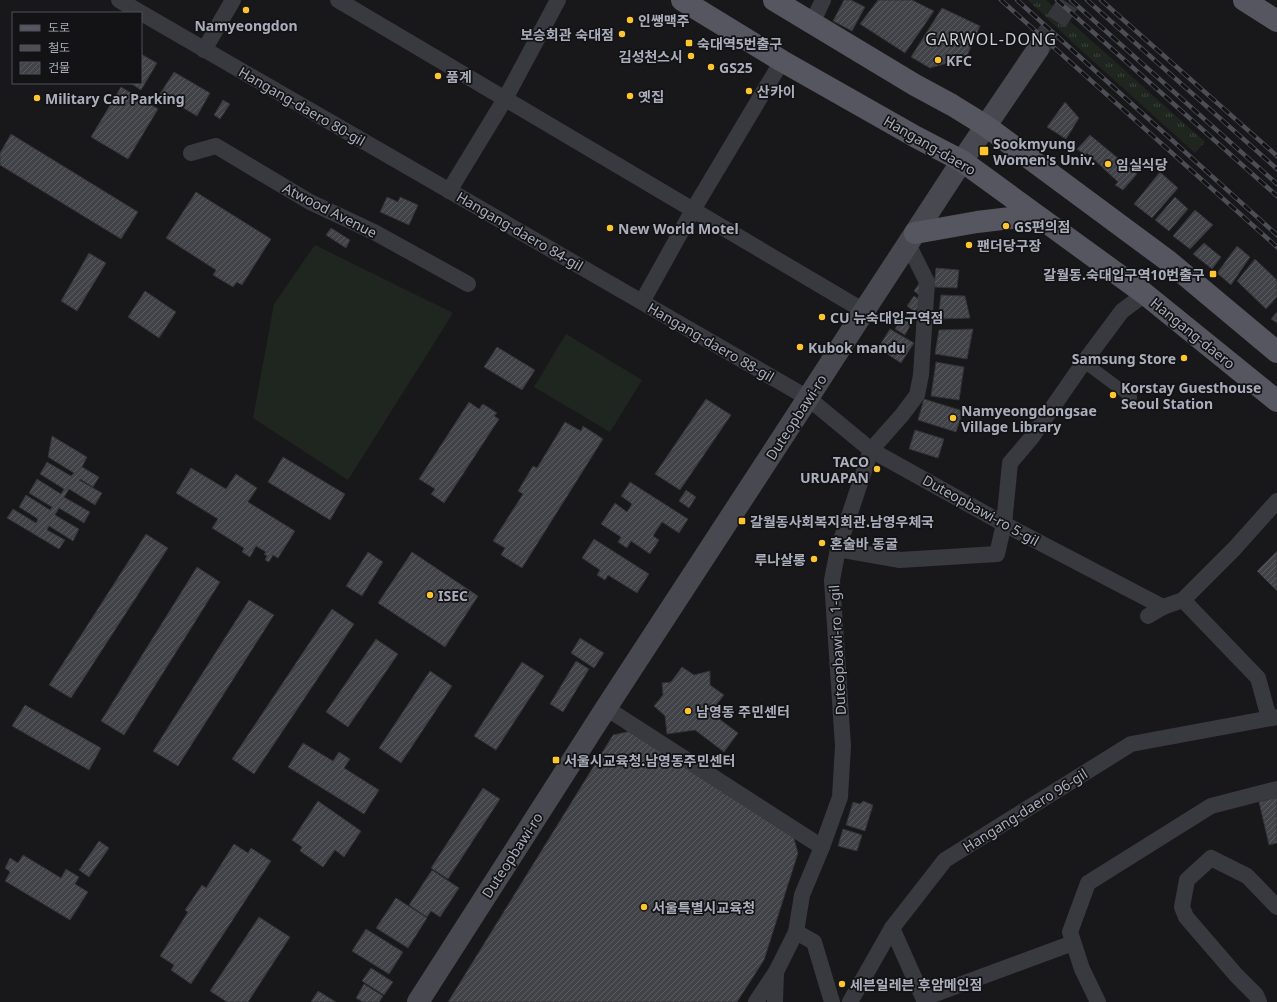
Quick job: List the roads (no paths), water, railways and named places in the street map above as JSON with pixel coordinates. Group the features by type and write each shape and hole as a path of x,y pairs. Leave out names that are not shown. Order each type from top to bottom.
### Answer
{"main road":[{"name":"Hangang-daero","path":"682,0 782,61 916,137 962,161 1145,294 1277,401"},
{"path":"774,0 986,126 1167,260 1277,352"},
{"path":"1244,0 1277,21"},
{"name":"Duteopbawi-ro","path":"418,1002 606,708 864,311 962,161 1038,49"},
{"path":"912,238 977,222 1035,215"}],"street":[{"name":"Hangang-daero 80-gil","path":"119,0 139,12"},
{"path":"204,50 233,0"},
{"path":"338,0 864,311"},
{"name":"Hangang-daero 84-gil","path":"558,0 505,99 449,191 642,302"},
{"path":"812,23 823,0"},
{"name":"Hangang-daero 80-gil","path":"142,14 449,191"},
{"name":"Hangang-daero 88-gil","path":"782,61 693,210 642,302 808,398"},
{"name":"Atwood Avenue","path":"191,153 216,146 310,202 374,232 468,284"},
{"name":"Duteopbawi-ro 1-gil","path":"756,1002 776,972 796,932 802,895 822,847 840,797 843,746 832,580 838,549 870,450 902,415 917,395 921,375 927,282 912,238"},
{"path":"838,549 900,560 997,554 1004,524 1010,463 1032,437 1084,362 1122,311 1145,294"},
{"path":"1084,362 1131,397"},
{"name":"Duteopbawi-ro 5-gil","path":"808,398 870,450 1004,524 1163,607"},
{"path":"1148,616 1163,607 1183,600 1234,549 1277,501"},
{"name":"Hangang-daero 96-gil","path":"850,1002 892,928 945,860 1131,744 1273,717 1258,678 1183,600"},
{"path":"606,708 822,847"},
{"path":"1098,1002 1082,969 1070,932 1088,883 1211,806 1277,789"},
{"path":"1259,1002 1256,995 1236,975 1186,917 1182,907 1187,880 1211,858 1247,876 1277,907"},
{"path":"892,928 924,1000 1073,943"},
{"path":"796,932 814,942 832,1002"},
{"path":"775,1002 776,972"}],"tunnel":[{"path":"1038,49 1070,0"}],"railway":[{"path":"1001,0 1277,247"},
{"path":"1017,0 1277,235"},
{"path":"1057,0 1277,196"},
{"path":"1071,0 1277,184"},
{"path":"1087,0 1277,169"},
{"path":"1101,0 1277,156"}],"place":[{"name":"Namyeongdon","path":"246,10"},
{"name":"인쌩맥주","path":"630,20"},
{"name":"보승회관 숙대점","path":"622,34"},
{"name":"숙대역5번출구","path":"689,43"},
{"name":"김성천스시","path":"691,56"},
{"name":"KFC","path":"938,60"},
{"name":"GS25","path":"711,67"},
{"name":"품계","path":"438,76"},
{"name":"산카이","path":"749,91"},
{"name":"옛집","path":"630,96"},
{"name":"Military Car Parking","path":"37,98"},
{"name":"Sookmyung Women's Univ.","path":"984,151"},
{"name":"임실식당","path":"1108,164"},
{"name":"GS편의점","path":"1006,226"},
{"name":"New World Motel","path":"610,228"},
{"name":"팬더당구장","path":"969,245"},
{"name":"갈월동.숙대입구역10번출구","path":"1213,274"},
{"name":"CU 뉴숙대입구역점","path":"822,317"},
{"name":"Kubok mandu","path":"800,347"},
{"name":"Samsung Store","path":"1184,358"},
{"name":"Korstay Guesthouse Seoul Station","path":"1113,395"},
{"name":"Namyeongdongsae Village Library","path":"953,418"},
{"name":"TACO URUAPAN","path":"877,469"},
{"name":"갈월동사회복지회관.남영우체국","path":"742,521"},
{"name":"혼술바 동굴","path":"822,543"},
{"name":"루나살롱","path":"814,559"},
{"name":"ISEC","path":"430,595"},
{"name":"남영동 주민센터","path":"688,711"},
{"name":"서울시교육청.남영동주민센터","path":"556,760"},
{"name":"서울특별시교육청","path":"644,907"},
{"name":"세븐일레븐 후암메인점","path":"842,984"}],"district":[{"name":"GARWOL-DONG","path":"991,39"}]}
